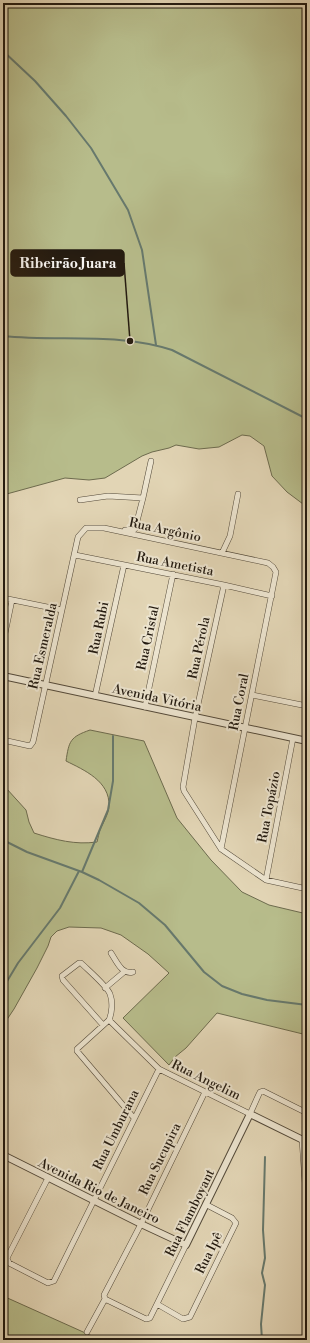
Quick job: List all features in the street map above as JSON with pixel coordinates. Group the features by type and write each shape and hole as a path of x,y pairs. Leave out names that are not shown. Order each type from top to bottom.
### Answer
{"street":[{"path":"104,528 134,530 151,460"},
{"path":"222,553 230,536 238,494"},
{"path":"80,500 108,496 143,498"},
{"name":"Rua Argônio","path":"74,555 78,537 86,528 104,528 268,563"},
{"name":"Rua Ametista","path":"74,555 173,574 272,596"},
{"name":"Rua Esmeralda","path":"3,740 30,746 34,742 74,555"},
{"name":"Rua Coral","path":"221,849 276,572 268,563"},
{"name":"Rua Rubi","path":"96,696 124,565"},
{"name":"Rua Cristal","path":"144,707 173,574"},
{"name":"Rua Pérola","path":"221,849 196,812 184,792 183,787 195,718 224,585"},
{"path":"3,598 62,610"},
{"path":"3,643 12,600"},
{"name":"Avenida Vitória","path":"3,676 307,741"},
{"path":"252,694 307,706"},
{"name":"Rua Topázio","path":"266,880 293,738"},
{"path":"221,849 266,880 307,889"},
{"path":"111,954 124,972 133,972"},
{"path":"103,1025 63,980 62,976 79,963 81,963 110,995 111,1014 108,1020 103,1025 77,1049 76,1051 134,1118"},
{"path":"105,988 124,972"},
{"name":"Rua Angelim","path":"108,1020 159,1069 305,1140"},
{"name":"Rua Umburana","path":"48,1178 7,1258 9,1263 48,1282 54,1281 159,1069"},
{"path":"250,1114 258,1094 263,1091 307,1113"},
{"name":"Rua Sucupira","path":"87,1332 105,1299 104,1295 205,1092"},
{"name":"Rua Flamboyant","path":"105,1299 146,1319 150,1318 250,1114"},
{"path":"305,1140 307,1212"},
{"name":"Avenida Rio de Janeiro","path":"3,1156 140,1224 186,1245"},
{"name":"Rua Ipê","path":"157,1304 183,1319 190,1317 236,1223 232,1218 207,1204"}],"green space":[{"path":"3,3 307,3 307,507 287,492 272,476 264,446 250,436 242,435 219,447 199,449 176,445 152,452 142,456 105,478 89,480 65,478 3,495"},
{"path":"90,730 144,741 177,818 211,860 242,892 269,905 307,914 307,1035 217,1013 169,1065 123,1018 169,973 148,954 121,935 101,928 69,927 57,931 51,937 37,968 14,1009 6,1021 3,1022 3,940 7,916 3,913 3,787 6,788 26,810 34,833 66,841 81,843 97,842 100,830 108,812 108,797 101,783 88,773 66,761 68,749 74,738"},
{"path":"3,1296 101,1340 3,1340"}],"waterway":[{"path":"3,51 35,81 66,116 91,148 128,210 142,250 156,345"},
{"path":"3,336 24,338 110,339 152,344 172,350 307,419"},
{"path":"82,872 108,810 113,781 113,736"},
{"path":"3,840 27,852 82,872 139,903 165,925 204,972 222,986 242,994 267,1000 307,1005"},
{"path":"3,988 18,963 60,908 79,871"},
{"path":"262,1340 261,1324 265,1285 262,1273 265,1258 263,1230 265,1157"}],"place":[{"name":"Ribeirão Juara","path":"130,341"}]}
